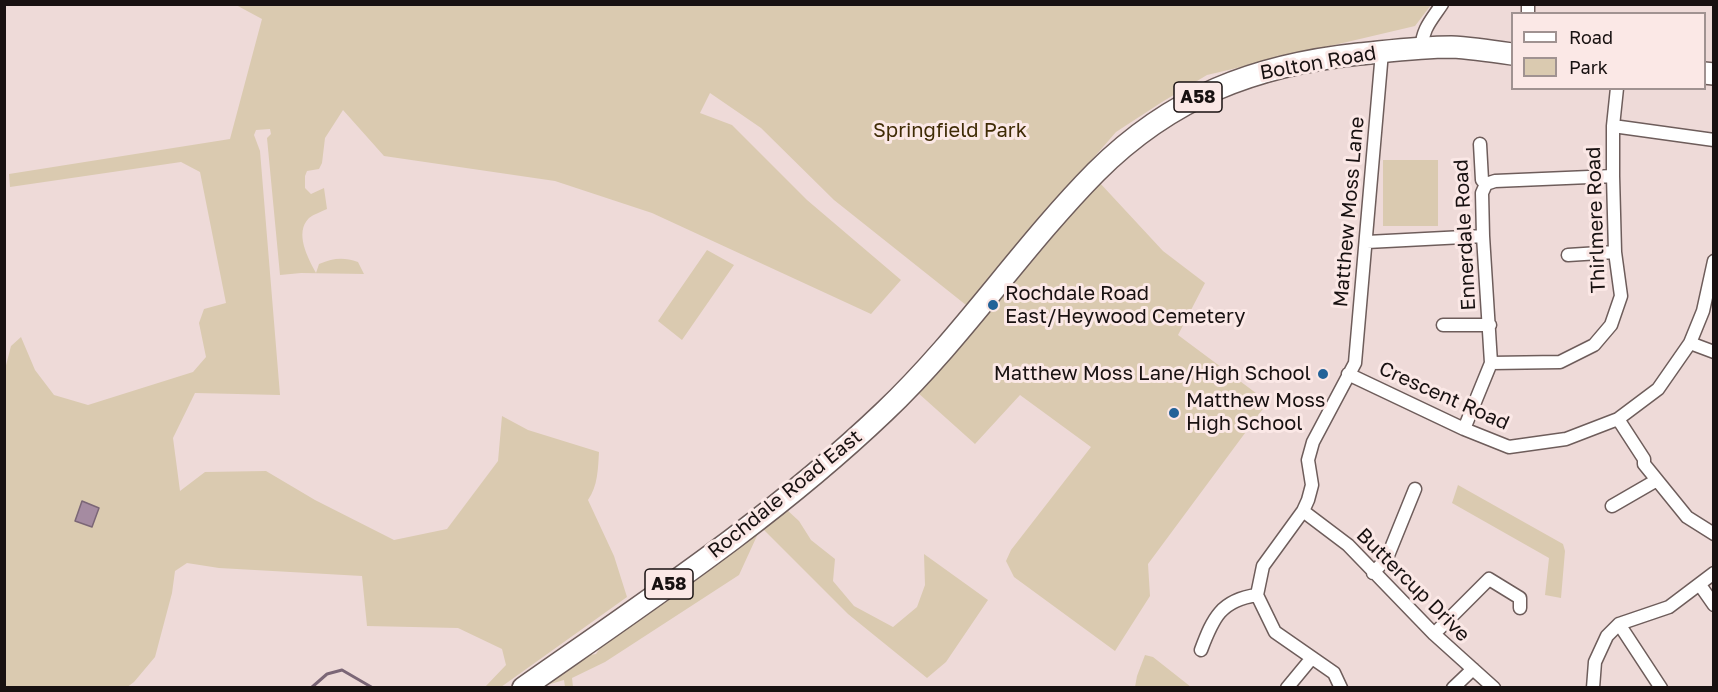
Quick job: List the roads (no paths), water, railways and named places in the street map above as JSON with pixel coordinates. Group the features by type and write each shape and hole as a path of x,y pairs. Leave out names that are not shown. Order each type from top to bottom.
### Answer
{"highway":[{"name":"Bolton Road","path":"969,319 1096,172 1135,136 1162,117 1211,90 1264,71 1329,57 1452,47 1511,54"},
{"name":"Rochdale Road East","path":"523,687 739,535 813,477 915,382 969,319"}],"street":[{"path":"1422,48 1425,30 1442,4"},
{"name":"Matthew Moss Lane","path":"1257,595 1263,567 1303,511 1312,485 1308,460 1312,442 1355,363 1382,52"},
{"name":"Thirlmere Road","path":"1491,363 1560,362 1593,345 1611,325 1621,296 1616,252 1613,176 1613,126 1617,90"},
{"path":"1613,126 1713,140"},
{"name":"Ennerdale Road","path":"1464,429 1491,363 1483,236 1482,193 1486,184 1482,180 1479,144"},
{"path":"1486,184 1495,181 1613,176"},
{"path":"1367,242 1483,236"},
{"path":"1568,255 1616,252"},
{"name":"Crescent Road","path":"1348,374 1464,429 1509,447 1566,439 1617,419 1659,389 1690,343 1703,311 1713,261"},
{"name":"Ennerdale Road","path":"1443,325 1490,325"},
{"path":"1690,343 1713,352"},
{"path":"1617,419 1644,459 1644,464 1687,517 1713,534"},
{"path":"1612,506 1657,480"},
{"path":"1373,573 1387,558 1415,489"},
{"name":"Buttercup Drive","path":"1303,511 1348,545 1434,634 1494,687"},
{"path":"1593,687 1595,662 1607,636 1619,624 1669,607 1713,573"},
{"path":"1434,634 1489,579 1520,598 1520,608"},
{"path":"1700,585 1713,605"},
{"path":"1201,650 1208,631 1226,604 1241,597 1257,595 1275,632 1334,673 1341,687"},
{"path":"1619,624 1661,687"},
{"path":"1287,687 1311,659"},
{"path":"1453,687 1473,669"}],"waterway":[{"path":"311,688 327,674 342,670 373,688"}],"place":[{"name":"Rochdale Road East/Heywood Cemetery","path":"993,305"},
{"name":"Matthew Moss Lane/High School","path":"1323,374"},
{"name":"Matthew Moss High School","path":"1174,413"}],"park label":[{"name":"Springfield Park","path":"950,131"}]}
